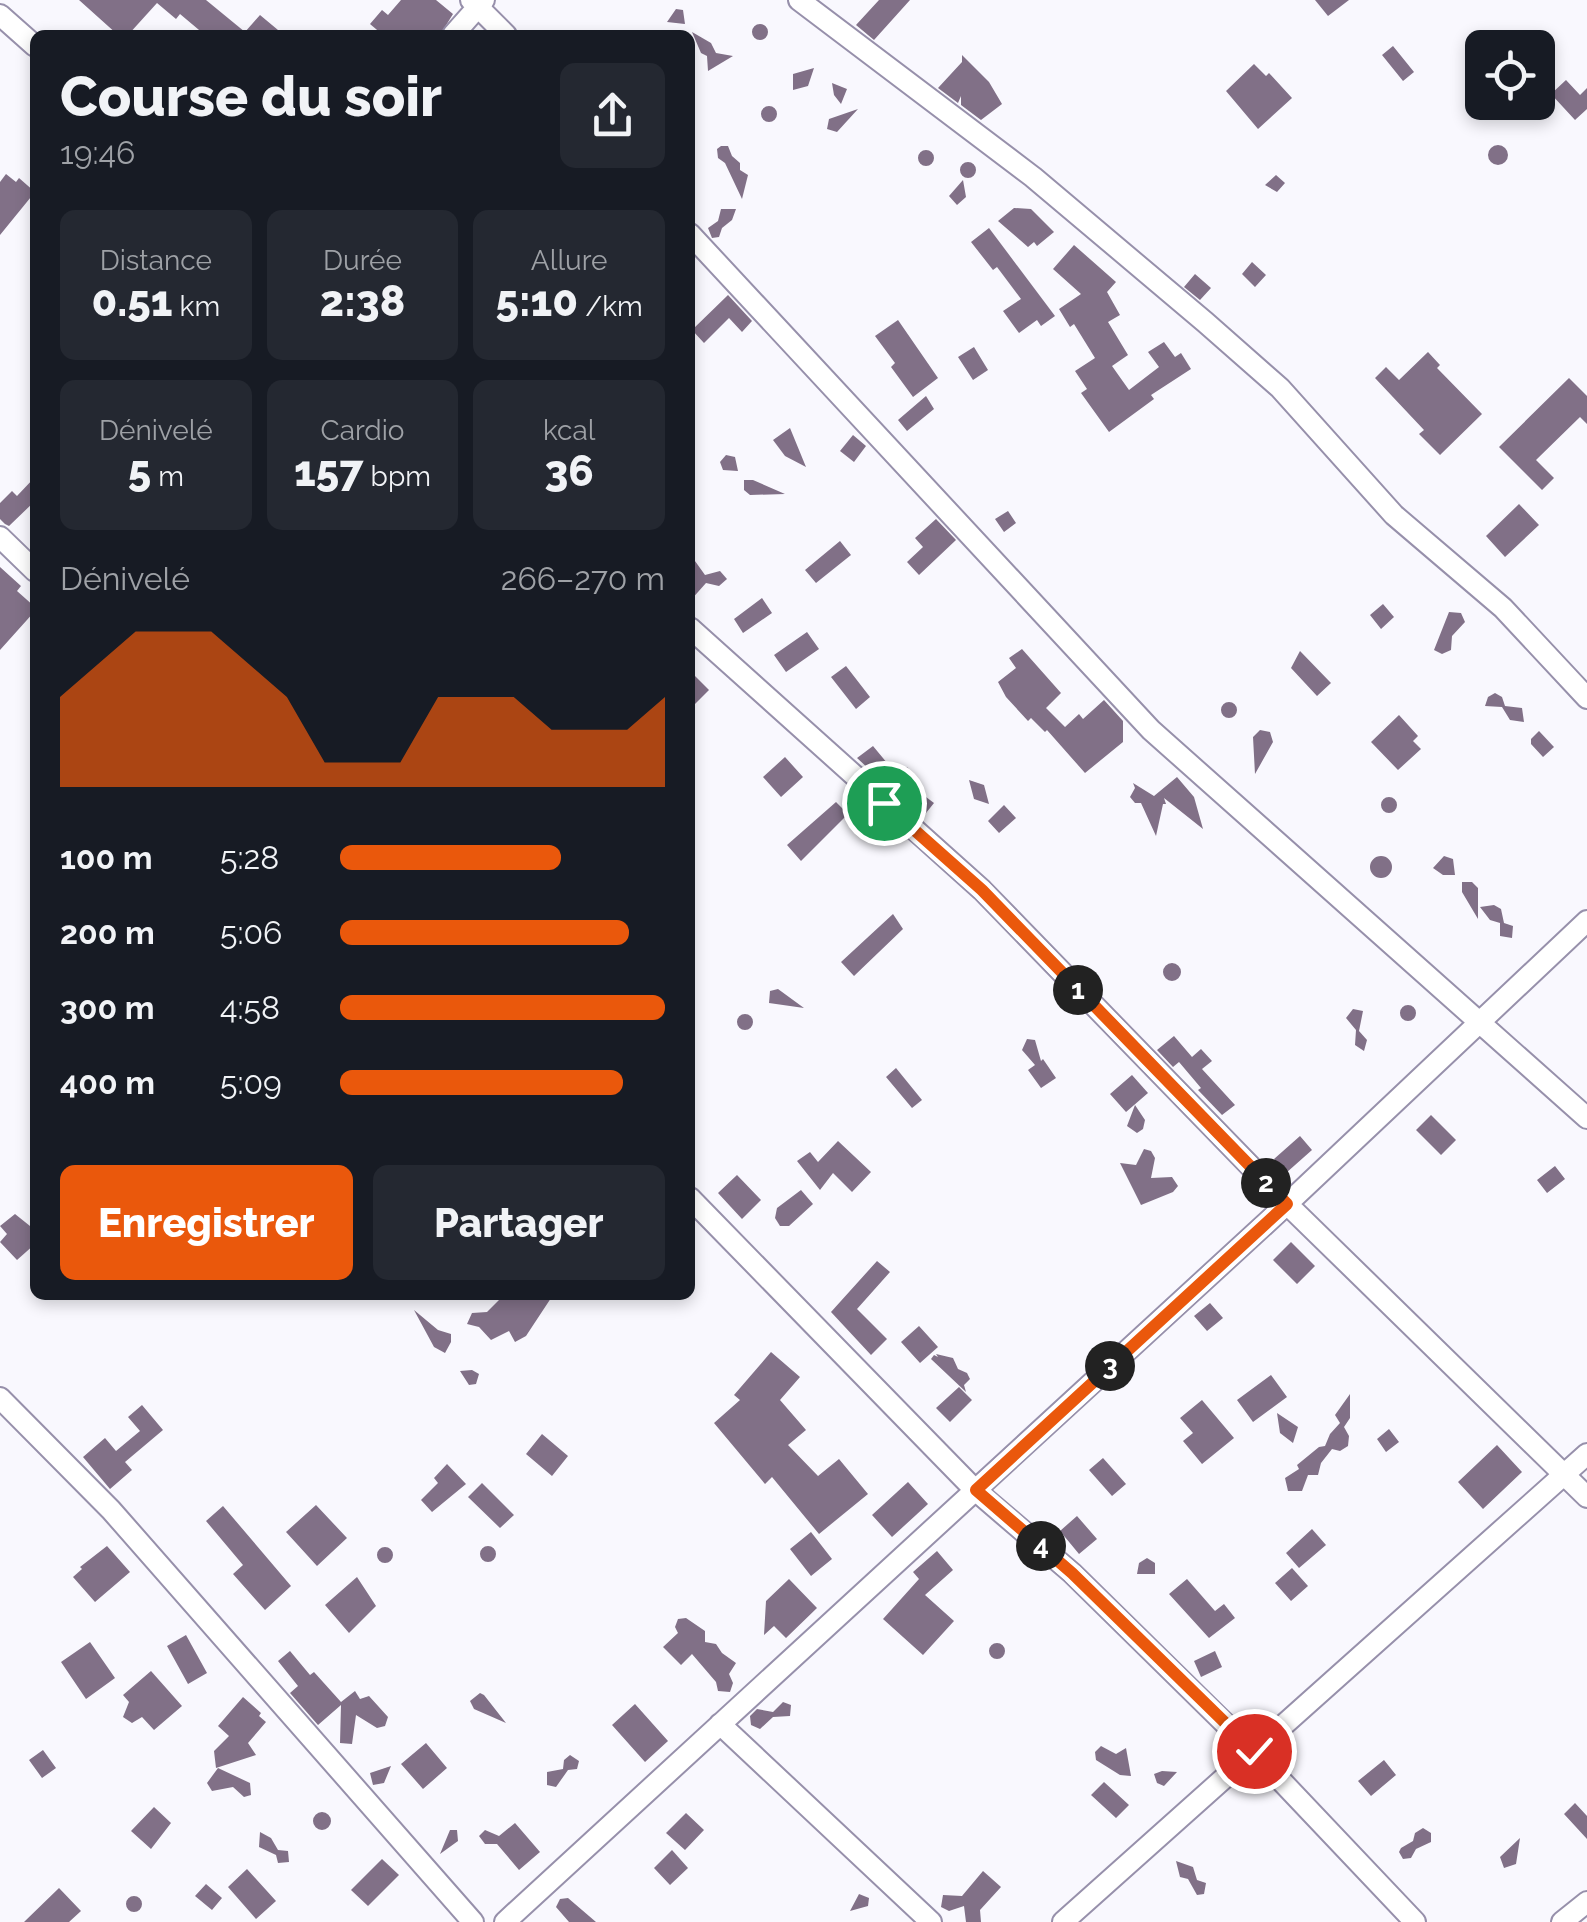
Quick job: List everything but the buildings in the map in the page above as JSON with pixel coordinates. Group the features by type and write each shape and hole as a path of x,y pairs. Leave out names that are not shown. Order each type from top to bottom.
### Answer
{"street":[{"path":"798,0 1034,177 1280,388 1394,515 1503,608 1587,698"},
{"path":"456,30 478,2 502,30"},
{"path":"0,15 30,42"},
{"path":"695,239 1151,730 1587,1118"},
{"path":"0,537 30,566"},
{"path":"695,632 982,890 1287,1204 1587,1497"},
{"path":"506,1922 1287,1204 1587,921"},
{"path":"695,1203 976,1490 1072,1573 1254,1751 1415,1922"},
{"path":"0,1398 112,1510 473,1922"},
{"path":"1063,1922 1587,1454"},
{"path":"720,1724 931,1922"},
{"path":"1562,1922 1587,1902"}],"route":[{"path":"884,803 982,890 1287,1204 976,1490 1072,1573 1254,1751"}]}
